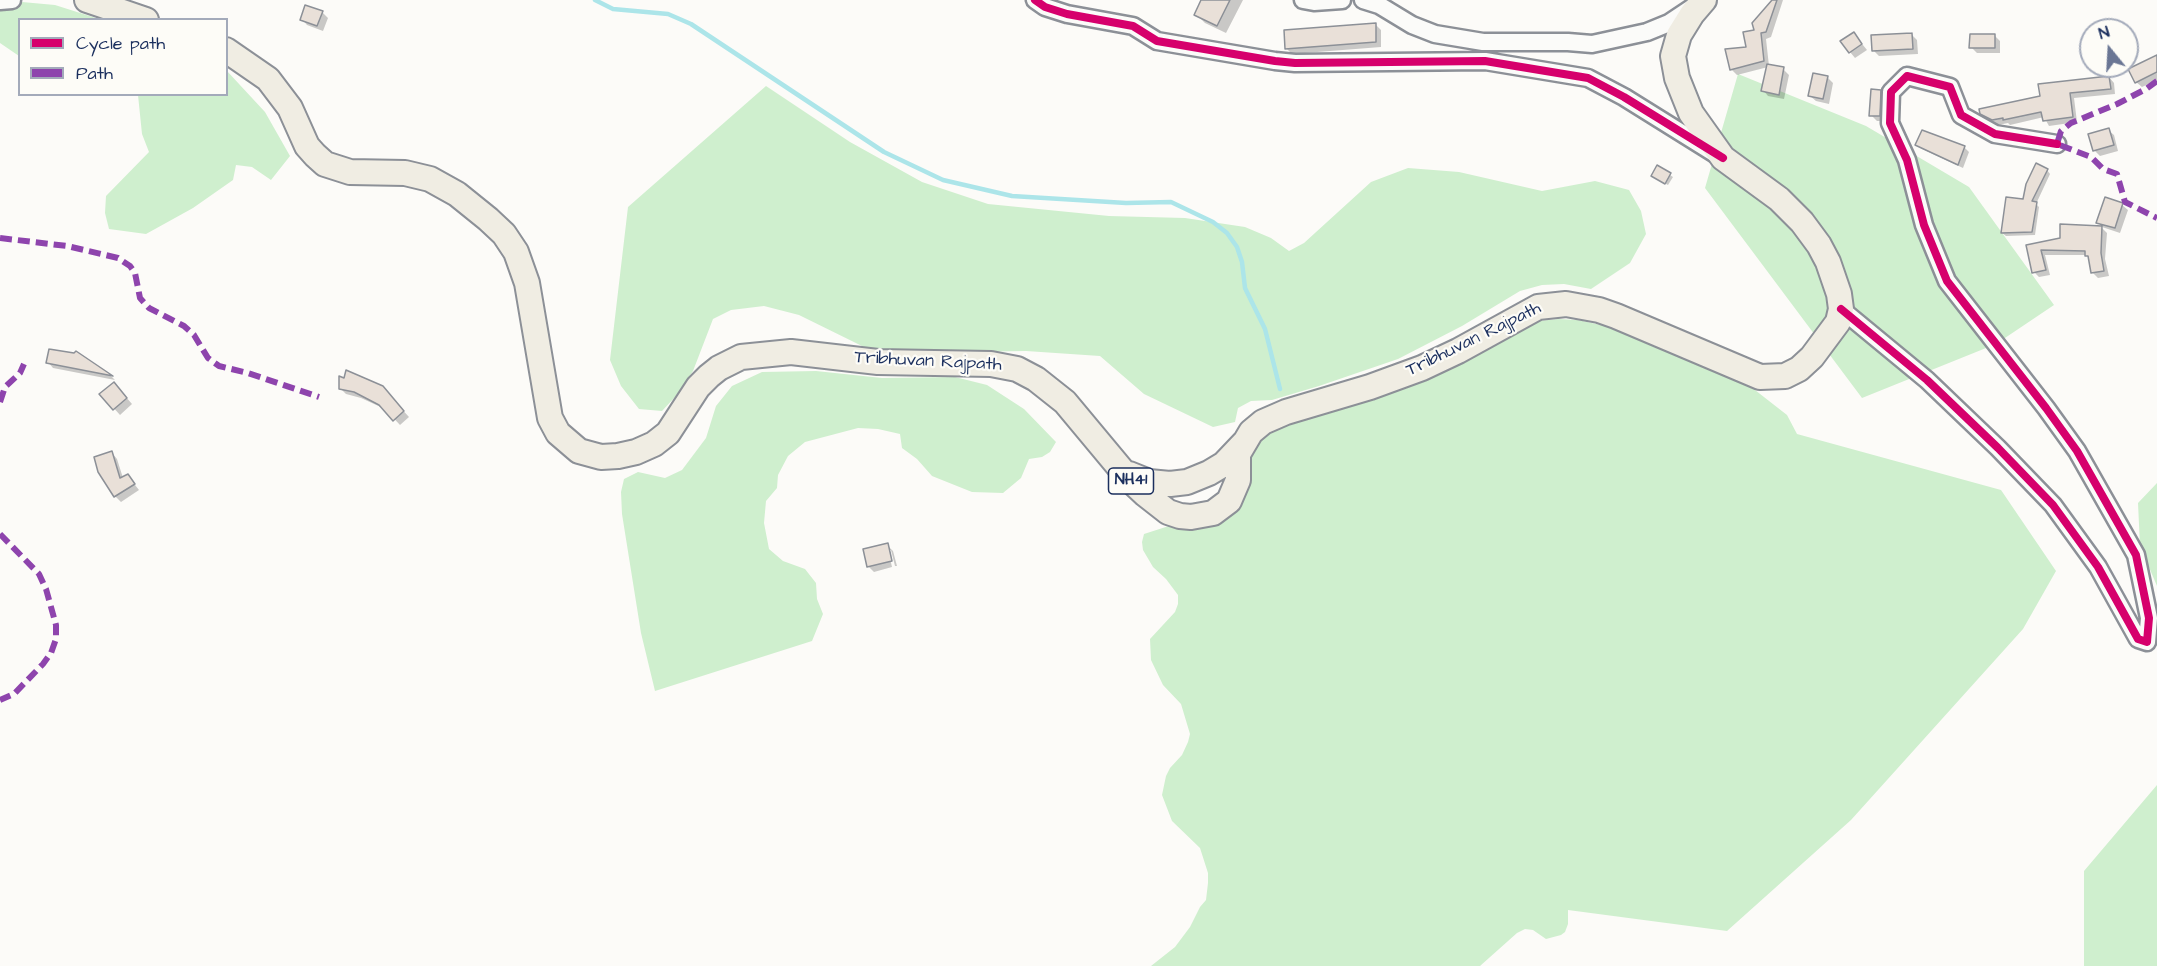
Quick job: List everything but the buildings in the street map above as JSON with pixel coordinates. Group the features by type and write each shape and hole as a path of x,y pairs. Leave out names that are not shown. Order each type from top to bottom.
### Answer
{"highway":[{"path":"87,0 140,18"},
{"path":"1703,0 1682,29 1673,56 1677,78 1691,113 1723,158 1779,199 1802,222 1828,262 1839,294 1841,309"},
{"name":"Tribhuvan Rajpath","path":"228,51 268,79 290,108 307,146 326,164 350,172 405,173 430,179 457,194 504,234 516,252 527,283 550,418 558,433 579,452 593,456 628,455 645,449 668,433 698,387 719,368 741,357 791,352 878,362 991,364 1017,369 1036,379 1065,402 1120,469 1145,494 1168,512 1180,516 1205,516 1219,510 1232,496 1238,480 1238,454 1251,432 1263,422 1286,412 1370,387 1422,368 1538,307 1566,304 1599,310 1634,322 1751,375 1769,378 1785,376 1806,364 1826,340 1838,321 1841,309"},
{"path":"1120,469 1149,482 1170,484 1187,482 1224,464 1244,443"}],"street":[{"path":"0,1 12,0"},
{"path":"1035,0 1045,7 1067,14 1133,26 1157,41 1275,61 1295,63 1485,61 1587,78 1624,97 1723,158"},
{"path":"1303,0 1314,2 1342,0"},
{"path":"1363,0 1379,5 1412,25 1435,34 1483,42 1592,44 1647,32 1669,22 1703,0"},
{"path":"1483,42 1478,51 1485,61"},
{"path":"1841,309 1927,380 2052,505 2098,567 2138,639 2147,642 2149,618 2136,555 2077,451 1947,281 1924,225 1907,160 1890,123 1891,92 1907,76 1950,87 1961,115 1995,134 2056,144"}],"green space":[{"path":"0,0 55,5 96,18 18,18 18,55 0,43"},
{"path":"228,72 265,112 290,156 271,180 252,167 236,165 233,180 193,208 146,234 109,229 105,213 106,196 149,152 142,134 138,96 228,96"},
{"path":"1738,74 1866,126 1969,187 2054,305 1996,344 1862,398 1705,188"},
{"path":"766,86 850,142 922,182 988,204 1109,216 1185,218 1245,227 1271,238 1289,251 1304,243 1371,182 1408,168 1459,172 1542,191 1595,181 1629,190 1641,211 1646,234 1630,263 1591,289 1564,284 1542,285 1520,291 1462,326 1398,359 1272,400 1251,401 1238,408 1235,422 1213,427 1144,394 1100,356 1026,351 899,353 864,347 799,315 764,306 731,310 713,319 693,371 676,396 662,411 639,409 621,386 610,360 628,207"},
{"path":"1578,320 1610,327 1655,341 1746,383 1787,415 1797,434 2001,490 2056,571 2023,629 1851,820 1727,931 1568,910 1568,924 1561,935 1546,939 1533,930 1525,929 1517,933 1480,966 1151,966 1175,947 1190,927 1206,900 1208,873 1200,848 1172,821 1162,795 1166,776 1182,755 1190,734 1181,704 1163,685 1151,660 1150,639 1175,612 1178,595 1153,567 1143,550 1144,534 1175,524 1207,528 1220,522 1246,458 1262,438 1274,428 1514,329 1538,321"},
{"path":"816,371 882,378 955,377 987,385 1024,409 1056,442 1050,452 1042,457 1029,459 1021,478 1003,493 972,492 932,476 917,459 902,448 900,434 878,429 858,428 805,442 788,456 778,475 777,488 766,501 764,523 769,549 783,561 805,569 816,583 817,599 823,614 812,641 655,691 641,633 622,514 621,492 624,479 638,472 665,478 682,470 706,438 716,406 732,386 762,372"},
{"path":"2157,483 2157,586 2140,546 2138,503"},
{"path":"2157,785 2157,966 2084,966 2084,871"}],"waterway":[{"path":"595,0 613,9 668,14 691,24 884,152 943,180 1012,196 1126,203 1171,202 1213,222 1227,233 1237,247 1242,262 1245,288 1265,329 1280,389"}],"marked path":[{"path":"2157,81 2117,104 2071,123 2061,131 2057,144 2091,157 2103,169 2117,174 2125,202 2157,218"},
{"path":"0,238 67,246 118,258 130,266 135,273 140,298 149,308 184,326 194,335 208,358 219,366 248,373 319,397"},
{"path":"0,402 5,387 20,373 24,364"},
{"path":"0,534 39,574 46,589 56,625 56,639 51,653 43,664 14,694 0,700"}],"cycle path":[{"path":"1035,0 1045,7 1067,14 1133,26 1157,41 1275,61 1295,63 1485,61 1588,78 1624,97 1723,158"},
{"path":"1841,309 1927,380 2053,505 2098,567 2138,639 2147,642 2149,618 2136,555 2077,451 1947,281 1924,225 1907,160 1890,123 1891,92 1907,76 1950,87 1961,115 1995,134 2057,144"}]}
